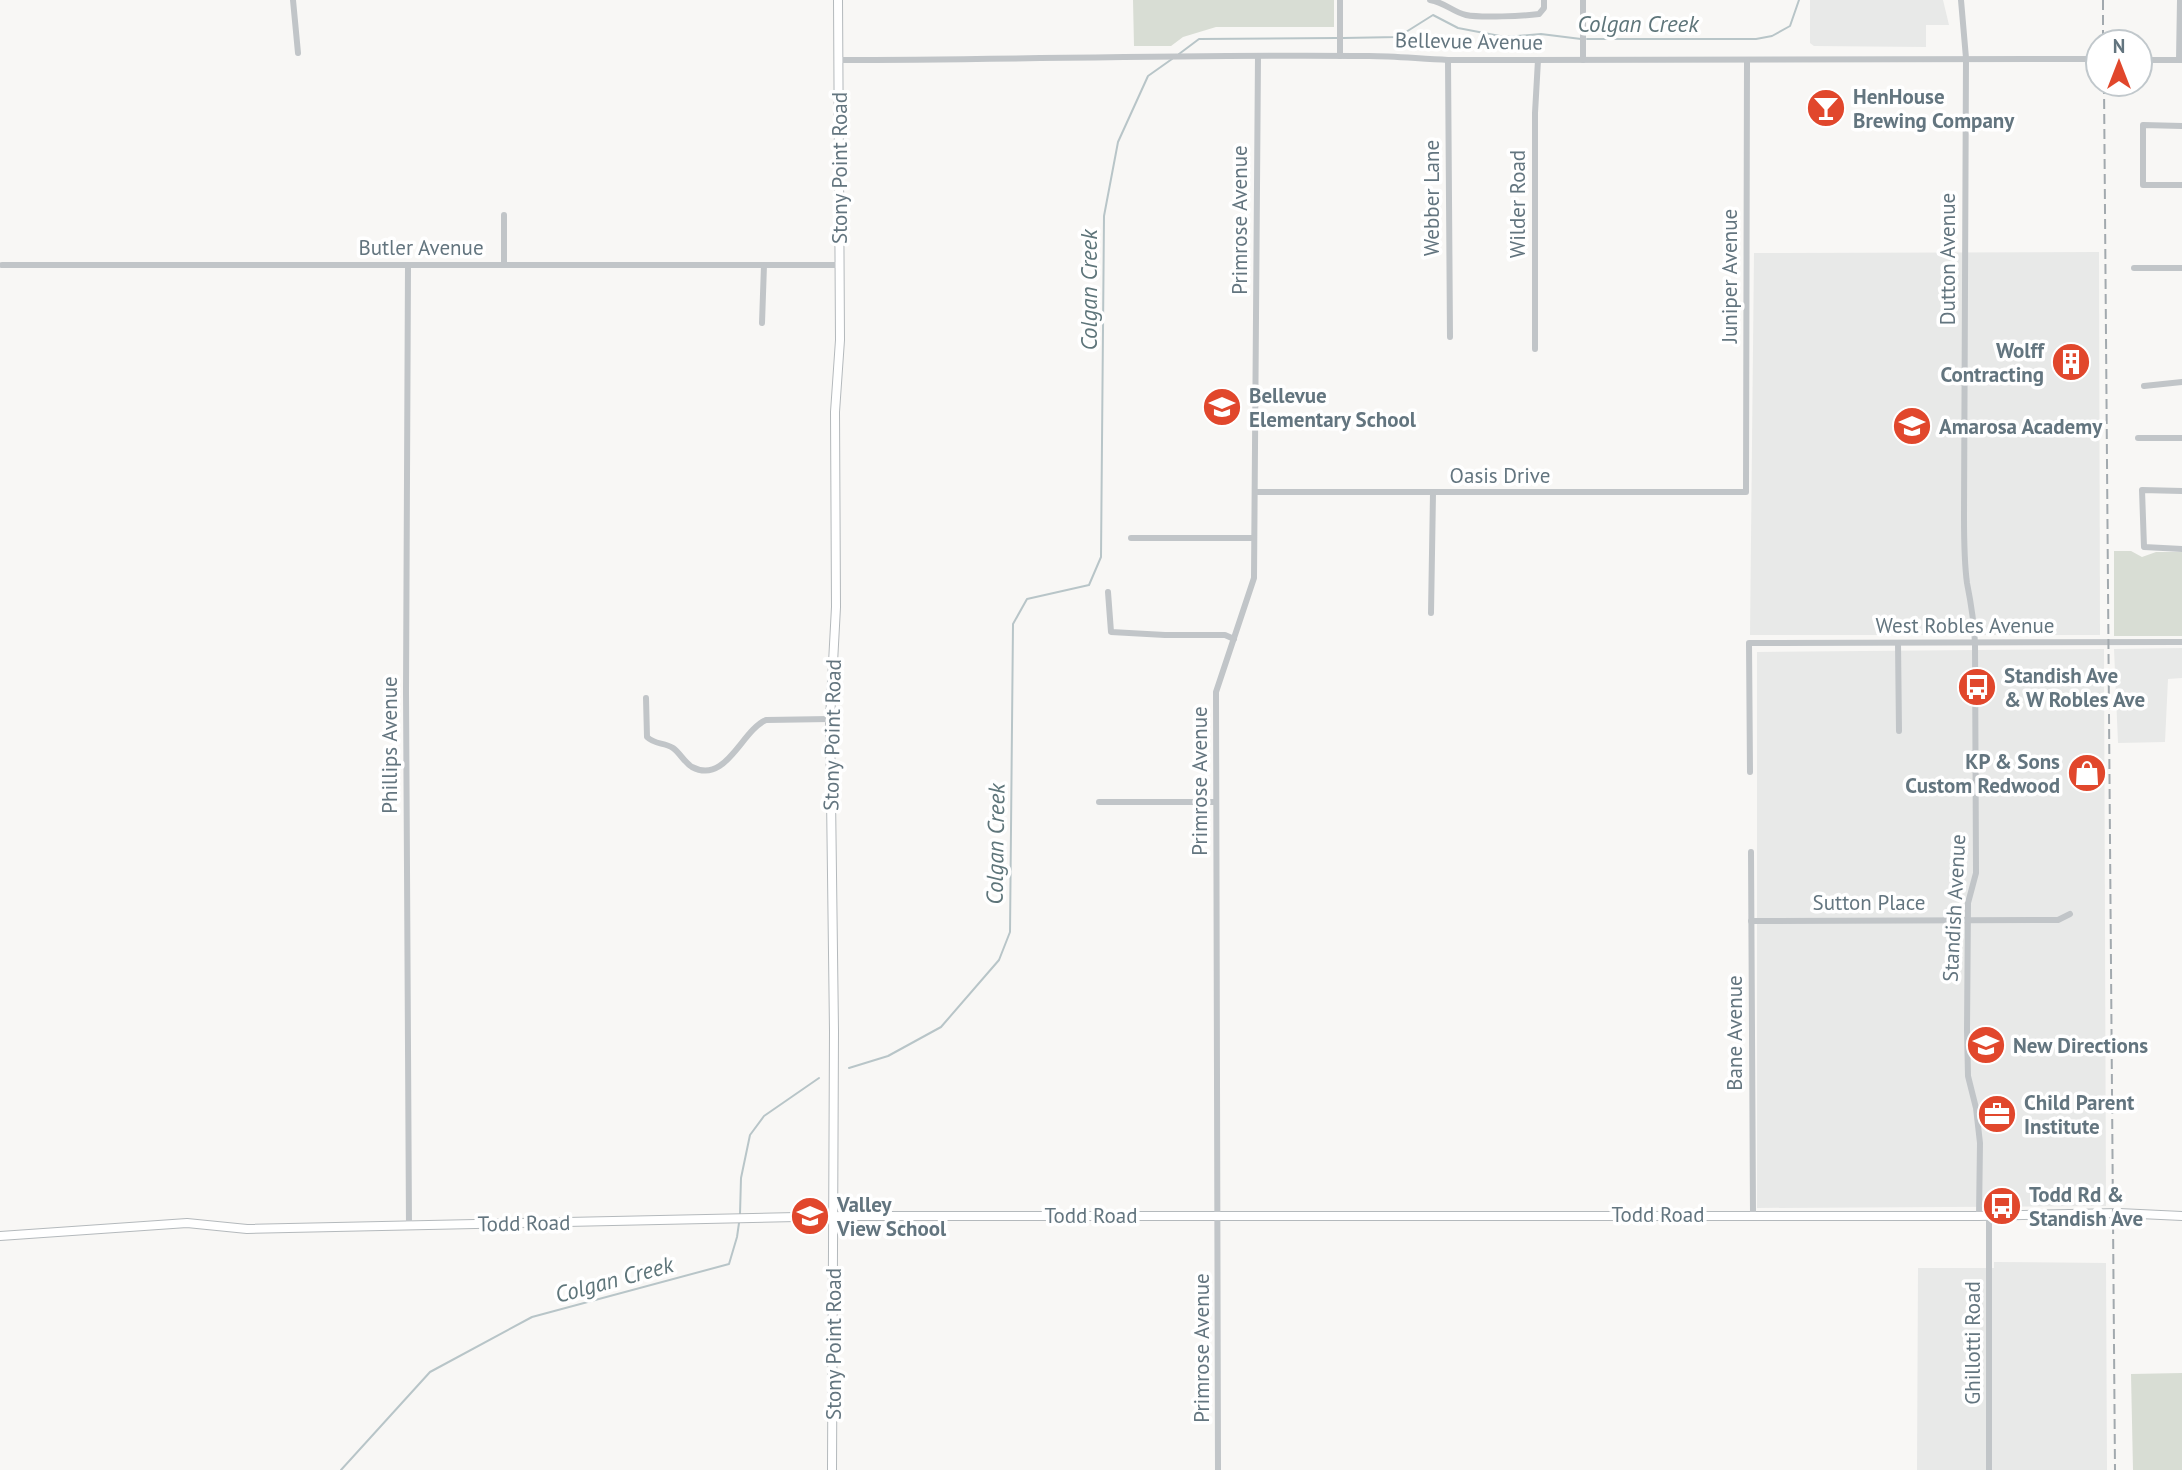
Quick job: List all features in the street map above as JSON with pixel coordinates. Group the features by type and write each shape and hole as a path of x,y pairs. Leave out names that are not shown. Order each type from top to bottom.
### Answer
{"main road":[{"name":"Stony Point Road","path":"832,1470 834,1031 830,719 836,607 835,412 840,340 838,0"},
{"name":"Todd Road","path":"0,1236 187,1223 247,1229 832,1216 1979,1216 2119,1213 2182,1216"}],"street":[{"path":"293,0 298,53"},
{"path":"1340,0 1340,56"},
{"path":"1430,0 1442,2 1472,16 1536,15 1543,10 1544,0"},
{"path":"1583,0 1583,60"},
{"name":"Dutton Avenue","path":"1961,0 1966,58 1964,509 1967,583 1973,607 1975,643"},
{"path":"2154,60 2181,60 2180,0"},
{"path":"1454,9 1458,1"},
{"name":"Bellevue Avenue","path":"839,60 1187,56 1340,56 1448,60 2084,59"},
{"name":"Primrose Avenue","path":"1218,1470 1216,692 1254,578 1258,56"},
{"name":"Webber Lane","path":"1448,60 1450,337"},
{"name":"Wilder Road","path":"1535,349 1535,113 1538,60"},
{"name":"Juniper Avenue","path":"1746,492 1747,60"},
{"path":"2182,126 2143,125 2143,185 2182,185"},
{"path":"504,215 504,265"},
{"name":"Butler Avenue","path":"2,265 840,265"},
{"name":"Phillips Avenue","path":"408,265 406,691 409,1226"},
{"path":"762,323 764,265"},
{"path":"2134,268 2182,268"},
{"path":"2144,386 2182,382"},
{"path":"2138,438 2182,438"},
{"path":"2182,491 2142,490 2144,547 2182,549"},
{"name":"Oasis Drive","path":"1255,492 1746,492"},
{"path":"1431,613 1433,493"},
{"path":"1131,538 1254,538"},
{"path":"1108,592 1111,632 1225,635 1234,639"},
{"name":"West Robles Avenue","path":"1750,772 1749,643 2182,642"},
{"path":"1898,643 1899,731"},
{"name":"Standish Avenue","path":"1975,643 1976,873 1968,903 1967,920 1968,1076 1976,1108 1980,1143 1979,1216"},
{"path":"646,698 647,737 651,741 674,748 685,762 699,769 715,769 723,765 749,732 766,720 830,719"},
{"path":"1099,802 1216,802"},
{"name":"Bane Avenue","path":"1751,852 1753,1214"},
{"name":"Sutton Place","path":"1751,921 2058,920 2070,914"},
{"name":"Ghillotti Road","path":"1989,1215 1989,1470"}],"shaded area":[{"path":"1133,0 1334,0 1334,27 1216,27 1183,37 1171,46 1134,46"},
{"path":"1810,0 1943,0 1949,25 1926,25 1926,47 1814,46 1810,43"},
{"path":"2099,252 2100,635 1750,635 1754,253"},
{"path":"2114,551 2131,551 2142,557 2156,552 2182,552 2182,636 2114,636"},
{"path":"2182,648 2182,678 2168,679 2165,742 2118,743 2114,649"},
{"path":"2104,649 2106,1206 1757,1208 1757,652"},
{"path":"1994,1262 2106,1263 2107,1470 1917,1470 1918,1268 1994,1268"},
{"path":"2182,1373 2182,1470 2133,1470 2131,1374"}],"waterway":[{"name":"Colgan Creek","path":"1587,39 1756,39 1772,36 1790,26 1799,0"},
{"name":"Colgan Creek","path":"1343,38 1398,37 1433,15 1458,28 1505,37 1541,34 1581,39"},
{"name":"Colgan Creek","path":"1179,54 1199,39 1337,38"},
{"name":"Colgan Creek","path":"849,1068 888,1056 941,1027 999,960 1010,932 1013,624 1027,599 1089,585 1101,557 1104,216 1118,142 1148,76 1172,59"},
{"name":"Colgan Creek","path":"740,1214 741,1178 750,1135 764,1116 819,1078"},
{"name":"Colgan Creek","path":"341,1470 430,1372 532,1317 729,1264 739,1223"}],"railway":[{"path":"2103,0 2103,28"},
{"path":"2104,98 2115,1470"}],"place":[{"name":"HenHouse Brewing Company","path":"1826,108"},
{"name":"Wolff Contracting","path":"2071,362"},
{"name":"Bellevue Elementary School","path":"1222,407"},
{"name":"Amarosa Academy","path":"1912,426"},
{"name":"Standish Ave & W Robles Ave","path":"1977,687"},
{"name":"KP & Sons Custom Redwood","path":"2087,773"},
{"name":"New Directions","path":"1986,1045"},
{"name":"Child Parent Institute","path":"1997,1114"},
{"name":"Todd Rd & Standish Ave","path":"2002,1206"},
{"name":"Valley View School","path":"810,1216"}]}
